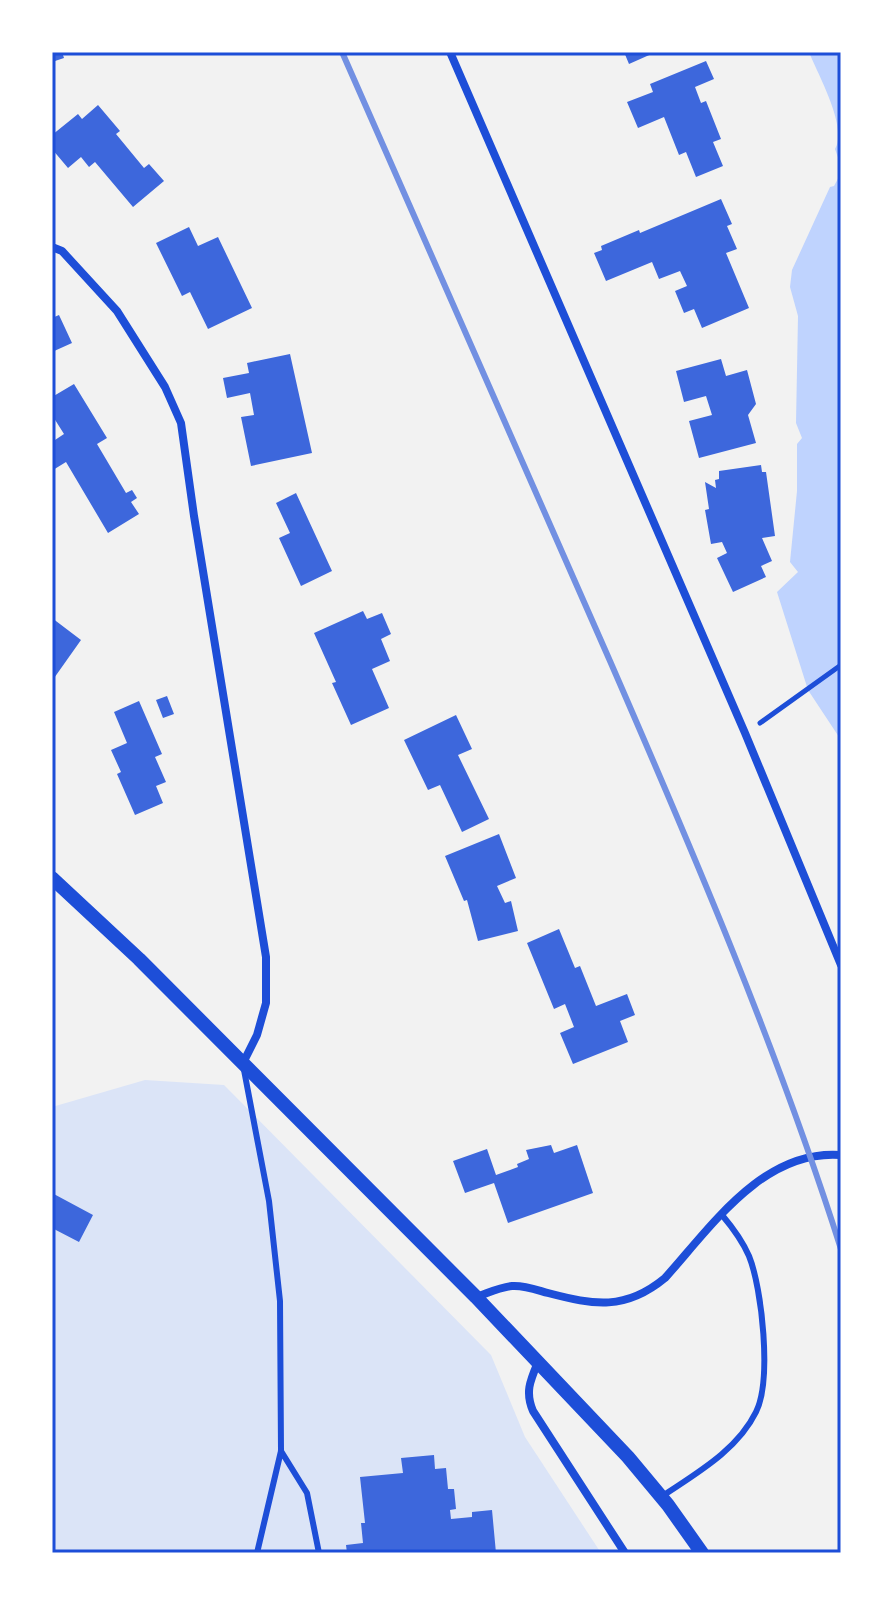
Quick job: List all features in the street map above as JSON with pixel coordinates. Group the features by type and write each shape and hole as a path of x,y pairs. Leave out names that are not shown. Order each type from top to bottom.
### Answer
{"street":[{"path":"450,52 745,733 841,965"},
{"path":"52,247 62,251 117,311 165,387 181,423 266,957 266,1003 257,1035 243,1063"},
{"path":"52,878 118,938 476,1297 628,1457 702,1553"},
{"path":"476,1297 510,1286 522,1286 588,1303 605,1304 635,1297 651,1290 665,1278 760,1178 802,1161 841,1155"},
{"path":"538,1362 528,1385 527,1398 625,1553"}],"lane":[{"path":"243,1063 269,1201 280,1301 281,1451 257,1553"},
{"path":"661,1497 712,1462 736,1440 757,1411 765,1365 757,1288 750,1259 739,1236 722,1215"},
{"path":"281,1451 307,1493 319,1553"}],"path":[{"path":"745,733 841,665"}],"shaded area":[{"path":"145,1080 224,1085 491,1355 525,1437 601,1553 52,1553 52,1107"}],"water":[{"path":"809,52 841,52 841,166 835,149 838,128 835,115"},
{"path":"841,173 841,740 808,690 777,592 798,572 790,562 797,491 797,444 802,438 796,423 798,316 790,287 792,270 830,187 834,186"}],"building":[{"path":"52,52 62,52 64,58 52,62"},
{"path":"624,52 656,52 629,64"},
{"path":"706,61 714,79 695,87 701,103 706,101 721,139 713,142 723,166 696,177 686,152 679,155 664,117 638,128 627,102 653,92 650,84"},
{"path":"98,105 120,131 116,134 144,168 149,164 164,181 133,207 95,162 89,167 81,157 68,168 52,149 52,135 78,114 82,119"},
{"path":"721,199 732,224 727,226 737,249 726,253 749,308 702,328 694,309 684,313 675,291 687,286 680,271 659,279 652,262 606,281 594,253 602,250 601,246"},
{"path":"189,227 198,246 218,237 252,308 208,329 190,292 182,296 156,243"},
{"path":"59,315 72,343 52,352 52,318"},
{"path":"290,354 312,453 251,466 241,417 254,415 250,393 227,398 223,378 249,373 247,363"},
{"path":"721,359 726,376 747,370 756,404 748,415 756,443 699,458 689,421 712,415 706,396 684,402 676,371"},
{"path":"74,384 107,438 97,444 126,493 132,490 137,498 131,502 139,514 108,533 66,462 52,469 52,442 64,434 52,415 52,397"},
{"path":"761,465 762,472 766,472 775,536 762,538 772,561 761,566 766,577 733,592 717,558 727,553 722,542 711,544 705,510 709,509 705,482 716,488 719,471"},
{"path":"296,493 332,571 301,586 279,538 290,533 276,503"},
{"path":"363,611 367,619 382,613 391,634 381,639 390,661 372,669 389,708 351,725 314,633"},
{"path":"52,618 81,640 52,681"},
{"path":"167,696 174,714 163,718 156,700"},
{"path":"139,701 162,754 155,757 166,782 156,786 163,803 135,815 117,774 121,772 111,750 127,743 114,712"},
{"path":"456,715 472,749 458,755 489,819 462,832 440,785 428,790 404,740"},
{"path":"499,834 516,878 497,886 505,903 511,901 518,931 478,941 467,900 464,901 445,856"},
{"path":"559,929 575,968 580,966 596,1006 627,994 635,1015 620,1021 628,1042 573,1064 560,1033 574,1027 565,1004 554,1009 527,943"},
{"path":"551,1145 554,1153 577,1145 593,1193 508,1223 494,1183 465,1193 453,1161 487,1149 496,1175 529,1159 526,1150"},
{"path":"52,1193 93,1215 79,1242 52,1228"},
{"path":"434,1455 435,1469 446,1468 448,1489 454,1489 456,1509 450,1510 451,1519 472,1517 472,1512 492,1510 496,1553 347,1553 346,1545 363,1543 361,1523 365,1523 360,1477 403,1473 401,1458"}],"railway":[{"path":"342,52 703,879 790,1099 841,1249"}]}
